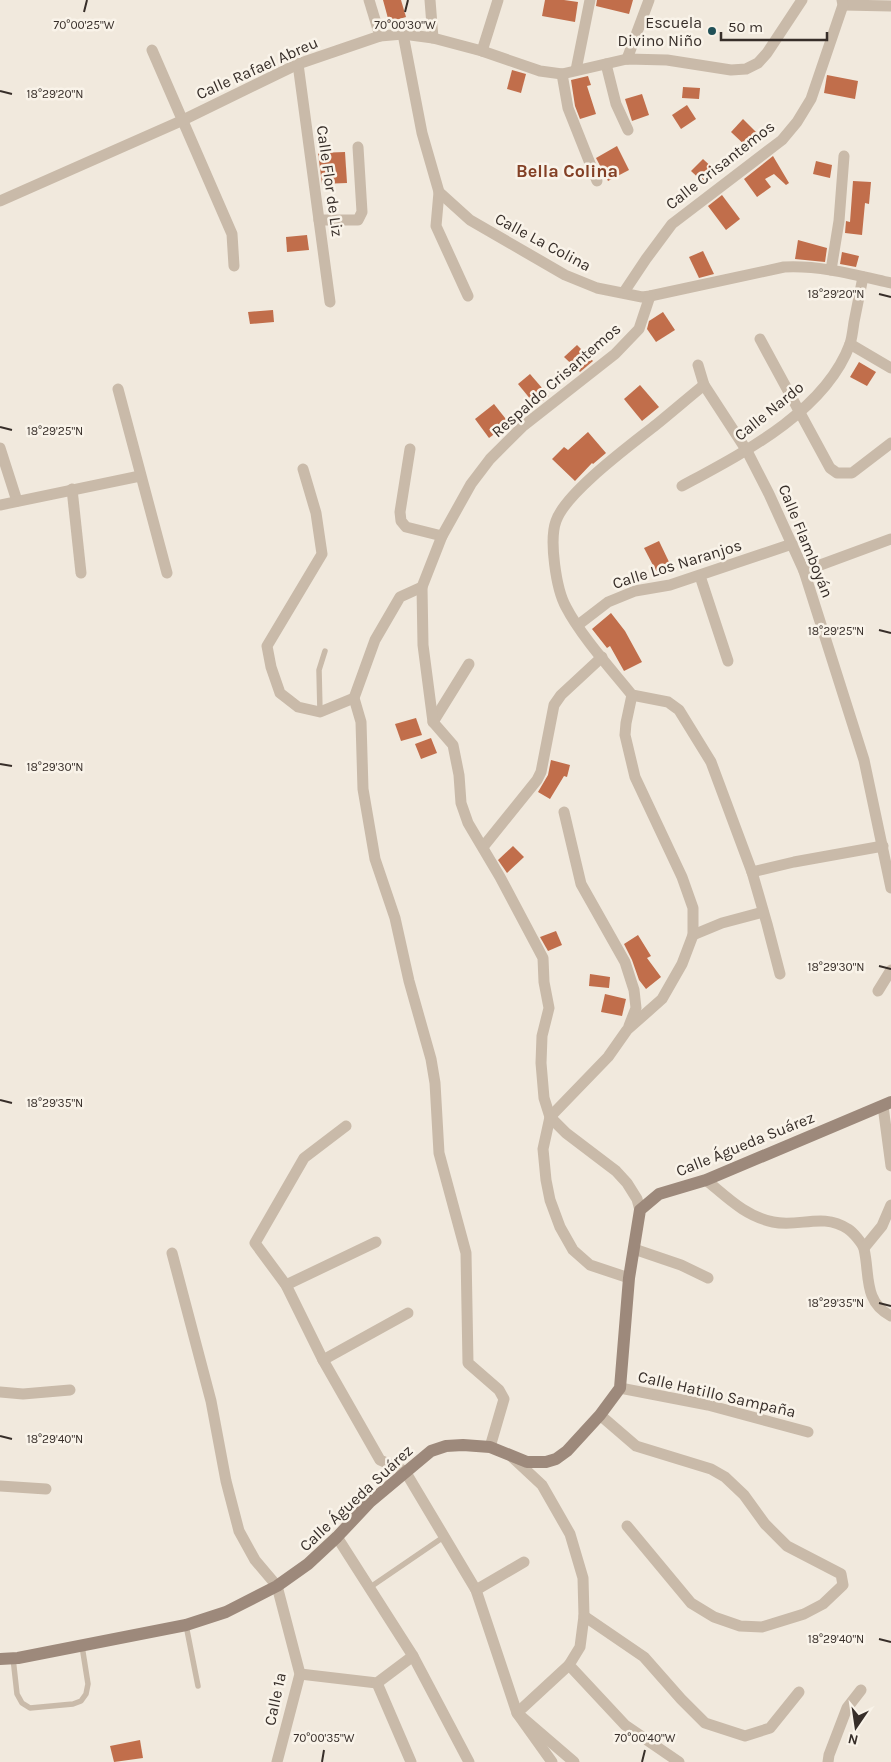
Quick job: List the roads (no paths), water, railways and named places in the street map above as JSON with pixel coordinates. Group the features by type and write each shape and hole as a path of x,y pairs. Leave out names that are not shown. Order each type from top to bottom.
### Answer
{"street":[{"path":"370,0 380,36"},
{"path":"430,0 433,38"},
{"path":"482,51 498,0"},
{"path":"576,70 590,0"},
{"path":"627,59 649,0"},
{"name":"Calle Rafael Abreu","path":"0,200 182,121 298,64 380,36 403,34 433,38 482,51 540,71 562,74 627,59 667,60 731,70 746,69 758,63 767,52 802,0"},
{"path":"843,2 891,6"},
{"name":"Calle Crisantemos","path":"624,292 672,224 782,140 797,122 812,99 843,2"},
{"path":"403,34 422,133 439,192 436,226 468,296"},
{"path":"152,50 232,234 234,266"},
{"name":"Calle Flor de Liz","path":"298,64 330,302"},
{"path":"606,64 616,104 628,130"},
{"path":"562,74 568,108 597,182"},
{"path":"319,220 358,220 362,212 358,147"},
{"path":"830,270 839,221 844,156"},
{"name":"Calle La Colina","path":"439,192 470,220 565,275 596,288 642,297 784,267 800,266 891,280"},
{"name":"Calle Nardo","path":"682,486 747,451 799,413 822,389 836,370 850,344 863,277"},
{"name":"Respaldo Crisantemos","path":"433,722 423,645 422,587 442,536 471,484 490,459 522,427 615,354 639,329 650,296"},
{"path":"760,340 830,468 837,473 852,473 891,443"},
{"path":"850,344 891,368"},
{"name":"Calle Flamboyán","path":"698,365 704,385 747,451 804,570 864,760 891,888"},
{"path":"704,385 614,458 569,501 555,522 553,541 556,576 565,606 632,695 668,702 679,710 711,762 752,872 780,974"},
{"path":"118,389 167,573"},
{"path":"0,448 17,501"},
{"path":"410,448 400,512 401,521 406,526 442,536"},
{"path":"303,469 316,513 322,554 267,646 271,667 280,693 298,707 320,712 354,698"},
{"path":"0,505 140,476"},
{"path":"72,490 81,573"},
{"path":"804,570 891,538"},
{"name":"Calle Los Naranjos","path":"578,625 608,602 634,591 670,585 792,544"},
{"path":"700,576 728,661"},
{"path":"422,587 400,597 374,640 354,698 361,722 363,789 375,859 395,918 431,1059 435,1083 439,1153 466,1253 468,1363 499,1390 504,1399 490,1447"},
{"path":"483,847 537,780 541,772 554,705 560,695 602,657"},
{"path":"469,664 433,722 453,745 459,775 461,804 468,823 483,847 542,958 549,1008 542,1036 541,1063 544,1098 550,1117 566,1133 616,1171 627,1183 637,1199 640,1210 629,1278 620,1388"},
{"path":"627,1030 662,999 682,964 693,935 693,908 682,877 635,777 625,735 632,695"},
{"path":"564,812 581,884 625,962 634,990 636,1008 627,1030 608,1057 550,1117 543,1149 546,1180 550,1200 560,1227 574,1250 590,1265 629,1278"},
{"path":"752,872 794,862 883,846"},
{"path":"693,935 722,922 762,912"},
{"path":"878,991 891,970"},
{"path":"887,1104 891,1166"},
{"name":"Calle Águeda Suárez","path":"640,1210 660,1194 706,1180 887,1104"},
{"path":"346,1126 304,1158 256,1243 286,1285 323,1360 380,1460 405,1471 476,1590 518,1713 552,1762"},
{"path":"706,1180 750,1215 775,1223 814,1220 829,1222 848,1229 864,1248 866,1275 872,1299 891,1316"},
{"path":"864,1248 882,1226 891,1204"},
{"path":"286,1285 376,1242"},
{"path":"634,1249 681,1265 708,1278"},
{"path":"172,1253 211,1402 226,1481 239,1531 255,1560 276,1586"},
{"path":"323,1360 408,1313"},
{"name":"Calle Águeda Suárez","path":"0,1659 82,1646 186,1626 226,1612 276,1586 308,1564 370,1502 431,1451 446,1446 490,1447 527,1462 546,1462 556,1459 567,1451 600,1415 620,1388"},
{"name":"Calle Hatillo Sampaña","path":"620,1388 708,1405 808,1432"},
{"path":"0,1392 24,1394 70,1390"},
{"path":"600,1415 636,1446 711,1469 725,1477 744,1495 765,1524 787,1546 841,1574 843,1585 823,1604 804,1614 762,1627 740,1626 714,1618 691,1603 627,1526"},
{"path":"508,1454 542,1485 570,1534 583,1578 584,1616 580,1648 569,1665 518,1713"},
{"path":"0,1486 46,1489"},
{"path":"337,1537 413,1656 469,1762"},
{"path":"476,1590 524,1562"},
{"name":"Calle 1a","path":"276,1586 300,1674 281,1761"},
{"path":"584,1616 644,1657 680,1699 705,1723 745,1736 770,1728 799,1692"},
{"path":"300,1674 377,1683 413,1656"},
{"path":"569,1665 625,1726 679,1762"},
{"path":"377,1683 411,1762"},
{"path":"828,1762 847,1708 860,1690"},
{"path":"518,1713 574,1762"}],"lane":[{"path":"320,712 319,670 325,651"},
{"path":"369,1588 445,1536"},
{"path":"186,1626 198,1686"},
{"path":"13,1658 17,1694 22,1703 30,1708 73,1704 81,1701 86,1694 88,1684 82,1646"}],"place":[{"name":"Escuela Divino Niño","path":"712,31"}],"district":[{"name":"Bella Colina","path":"567,171"}]}
